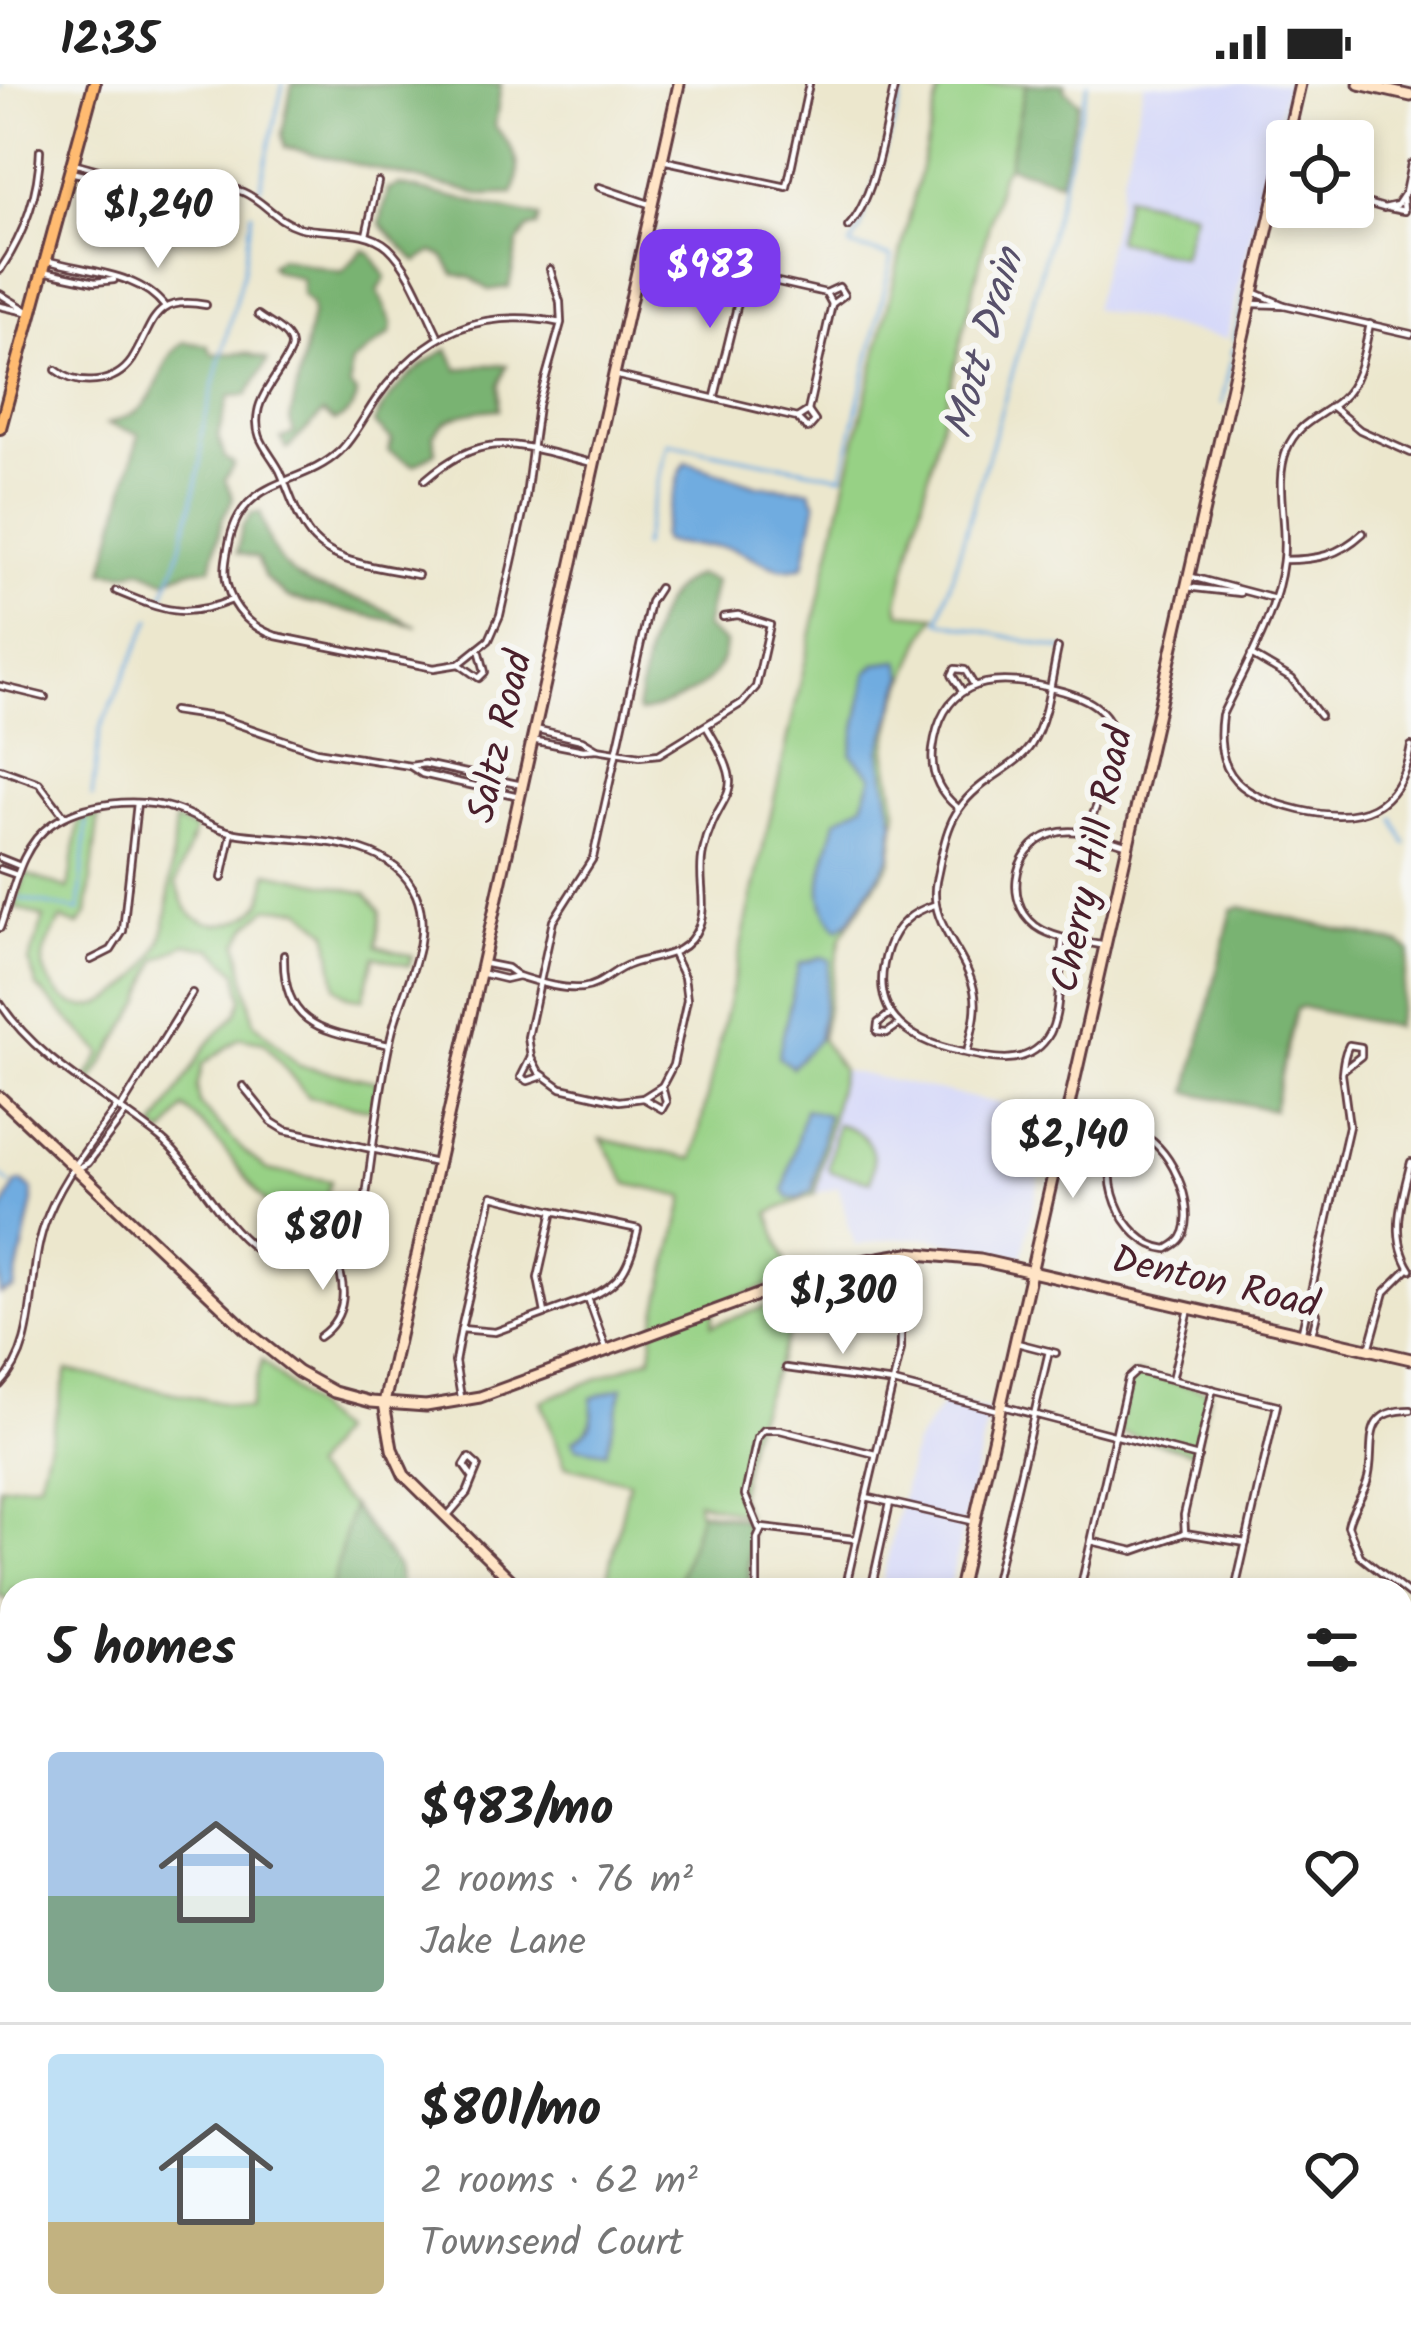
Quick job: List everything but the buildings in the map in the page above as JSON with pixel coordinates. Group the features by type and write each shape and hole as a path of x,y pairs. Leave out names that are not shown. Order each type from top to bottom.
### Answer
{"main road":[{"path":"0,428 94,84"}],"street":[{"name":"Saltz Road","path":"384,1403 679,84"},
{"path":"662,160 787,187 809,84"},
{"path":"848,227 867,193 895,84"},
{"name":"Cherry Hill Road","path":"1292,120 1300,84"},
{"path":"1359,84 1411,96"},
{"path":"0,270 24,231 40,175 40,150"},
{"path":"1374,204 1389,208 1404,196 1411,164"},
{"path":"71,167 131,179 231,189 254,198 292,225 365,235 394,253 439,337"},
{"path":"365,235 378,182"},
{"path":"598,187 653,205"},
{"name":"Cherry Hill Road","path":"962,1578 1268,228"},
{"path":"643,250 826,292 835,286 843,290 840,300 832,304"},
{"path":"44,266 122,279 148,288 165,307"},
{"path":"44,266 86,281 122,279"},
{"path":"550,269 561,323 541,393 525,504 500,614 479,651 459,664 417,667 275,636 250,623 232,600 225,569 235,523 258,493 336,455 405,363 439,337 506,317 561,323"},
{"path":"86,281 89,271"},
{"path":"715,398 745,274"},
{"path":"796,418 808,411 832,304 826,292"},
{"path":"0,294 31,313"},
{"path":"1252,298 1411,334"},
{"path":"1252,298 1284,305"},
{"path":"56,370 86,382 121,371 149,322 165,307 206,304"},
{"path":"0,306 31,313"},
{"path":"258,315 283,332 291,345 286,362 269,380 257,415 258,438 305,529 322,547 346,559 418,575"},
{"path":"1370,324 1355,381 1343,398 1307,419 1284,455 1283,560 1275,598 1222,715 1219,736 1222,754 1243,789 1258,800 1347,817 1365,812 1395,790 1411,746"},
{"path":"614,375 796,418 803,428 813,427 815,421 808,411"},
{"path":"1331,406 1360,430 1411,453"},
{"path":"425,480 444,463 476,447 499,443 594,464"},
{"path":"1283,560 1314,560 1344,550 1363,532"},
{"path":"1186,581 1215,593 1275,598"},
{"path":"659,588 650,602 593,858 588,872 555,915 528,1037 531,1057 543,1076 561,1088 608,1100 643,1098 662,1086 674,1065 688,1000 673,954"},
{"path":"116,591 176,612 200,611 232,600"},
{"path":"533,734 583,750 659,754 706,726 742,703 756,687 770,631 764,620 723,617"},
{"path":"967,1053 976,1011 974,990 934,905 948,827 957,807 1028,748 1039,728 1058,647"},
{"path":"459,664 475,677 483,676 479,651"},
{"path":"1251,655 1292,679 1320,716"},
{"path":"962,692 952,675 955,669 965,670 974,685"},
{"path":"957,807 938,786 932,754 941,718 974,685 1003,679 1048,688 1089,699 1113,731 1114,758 1087,834"},
{"path":"0,686 45,697"},
{"path":"173,711 220,718 316,751 410,766 424,764 521,791"},
{"path":"481,968 505,979 518,976 576,989 592,987 631,964 673,954 689,942 700,924 703,854 730,790 728,762 706,726"},
{"path":"410,766 447,780 521,791"},
{"path":"447,780 449,769"},
{"path":"0,770 39,783 64,816"},
{"path":"91,960 112,950 123,931 137,803"},
{"path":"0,928 20,866 34,841 64,816 96,806 137,803 175,809 232,832 294,836 374,854 398,868 410,883 421,914 421,935 389,1045 362,1216 353,1234 333,1253 293,1263 257,1250 225,1219 173,1150 84,1087 0,1003"},
{"path":"222,878 232,832"},
{"path":"1106,946 1042,930 1025,915 1016,894 1017,872 1027,852 1043,838 1060,832 1129,844"},
{"path":"0,858 20,866"},
{"path":"0,869 19,875"},
{"path":"934,905 906,919 890,943 883,985 898,1024 929,1045 1011,1060 1044,1043 1056,1019 1064,938"},
{"path":"284,955 287,991 305,1018 327,1032 389,1045"},
{"path":"0,1385 23,1353 44,1223 81,1155 120,1111 192,994"},
{"path":"891,1013 878,1023 877,1032 887,1033 898,1024"},
{"path":"531,1057 521,1077 528,1081 543,1076"},
{"path":"1306,1336 1349,1126 1343,1070"},
{"path":"243,1086 285,1130 437,1163"},
{"path":"643,1098 662,1109 666,1102 662,1086"},
{"name":"Denton Road","path":"0,1097 276,1357 334,1392 384,1403 426,1406 463,1401 839,1265 876,1256 944,1254 1411,1359"},
{"path":"1069,1118 1086,1116 1111,1124 1125,1136"},
{"path":"1069,1118 1118,1143"},
{"path":"1135,1133 1153,1139 1175,1169 1185,1230 1177,1244 1167,1249 1150,1246 1117,1205 1113,1170 1118,1143 1125,1136 1135,1133"},
{"path":"1369,1351 1385,1292 1410,1269 1398,1235 1411,1162"},
{"path":"461,1329 495,1332 610,1288 625,1274 638,1229 492,1196 461,1329 455,1363 463,1401"},
{"path":"1400,1209 1411,1211"},
{"path":"545,1313 538,1278 553,1210"},
{"path":"319,1336 338,1320 342,1307 343,1280 333,1253"},
{"path":"850,1578 902,1332 876,1256"},
{"path":"588,1298 607,1352"},
{"path":"1172,1379 1190,1308"},
{"path":"996,1578 1053,1352 1017,1343"},
{"path":"786,1368 893,1383 1115,1433 1198,1457"},
{"path":"1082,1578 1128,1378 1133,1373 1277,1405 1238,1578"},
{"path":"1186,1533 1184,1515 1213,1389"},
{"path":"384,1403 396,1459 412,1486 508,1578"},
{"path":"1388,1578 1360,1556 1348,1526 1368,1481 1369,1442 1375,1426 1392,1412 1411,1410"},
{"path":"756,1578 760,1531 745,1495 757,1438 764,1430 876,1455"},
{"path":"445,1518 464,1498 472,1477"},
{"path":"866,1497 975,1522"},
{"path":"874,1578 890,1503"},
{"path":"760,1531 805,1530 855,1539"},
{"path":"1090,1541 1142,1550 1186,1533 1246,1543"}],"shaded area":[{"path":"1144,84 1286,84 1278,120 1266,120 1266,170 1227,339 1093,309"},
{"path":"842,1070 1053,1115 1022,1257 929,1238 895,1238 855,1246 838,1187 815,1194"},
{"path":"945,1400 989,1411 952,1578 883,1578 914,1446"}],"green space":[{"path":"292,84 501,84 495,126 516,157 513,194 483,195 285,147 282,134"},
{"path":"941,84 1026,84 898,602 900,613 936,616 895,708 886,750 897,810 891,862 841,937 821,1039 842,1070 815,1194 769,1213 791,1277 714,1306 712,1325 784,1301 791,1328 750,1435 738,1496 746,1515 697,1501 698,1510 745,1519 750,1529 751,1578 608,1578 629,1482 565,1466 541,1401 651,1357 655,1320 685,1197 628,1184 601,1139 693,1159"},
{"path":"1026,84 1065,84 1065,90 1079,102 1060,181 1008,166"},
{"path":"399,185 540,217 537,227 528,228 518,243 509,287 489,290 454,274 444,257 432,252 417,262 380,224 388,190"},
{"path":"1126,196 1194,212 1182,257 1116,240"},
{"path":"363,250 386,277 378,291 392,323 391,333 351,364 350,387 357,394 350,411 335,421 323,413 287,449 281,439 294,433 290,421 311,304 302,295 302,279 270,265 280,258 342,272"},
{"path":"184,342 207,345 212,354 247,353 268,360 247,395 229,396 218,436 225,458 234,464 225,480 233,498 222,520 211,568 165,580 140,569 104,571 139,434 107,424 141,408 170,356"},
{"path":"448,349 458,370 507,365 499,385 499,409 471,412 446,422 433,435 436,452 414,465 388,451 392,440 374,423 405,380"},
{"path":"260,512 274,551 300,579 371,603 417,626 288,598 265,578 257,558 237,553 242,527 252,513"},
{"path":"697,575 715,581 705,628 725,643 722,658 695,690 639,713 647,653 659,614 681,584"},
{"path":"99,815 87,914 78,926 61,919 43,956 48,978 68,1001 99,1005 129,986 153,958 166,916 175,821 195,830 176,884 195,917 215,924 248,916 262,901 268,872 366,893 381,912 377,946 412,956 409,966 375,956 363,999 336,987 328,932 301,909 268,908 238,943 254,1022 300,1066 378,1082 373,1110 308,1097 264,1042 240,1038 203,1064 197,1087 200,1105 245,1152 267,1170 331,1181 320,1215 281,1220 184,1108 164,1135 155,1128 206,1046 237,1013 242,999 237,972 213,949 186,944 157,960 141,1002 91,1083 86,1080 102,1053 37,987 29,962 44,918 15,907 26,874 68,889 79,821"},
{"path":"1241,907 1401,944 1410,951 1395,1027 1296,1009 1273,1110 1188,1092 1232,909"},
{"path":"837,1124 857,1132 869,1144 871,1181 828,1168"},
{"path":"262,1360 337,1432 311,1469 352,1506 334,1578 0,1578 0,1486 39,1482 67,1370 249,1409"},
{"path":"1131,1375 1210,1391 1195,1453 1118,1432"},
{"path":"352,1506 397,1567 399,1578 334,1578"},
{"path":"700,1512 743,1520 748,1529 749,1578 680,1578"}],"water":[{"path":"686,462 757,485 810,490 816,504 804,566 784,568 730,548 663,541"},
{"path":"900,661 904,676 880,751 894,823 890,857 849,921 838,929 823,904 822,877 836,820 863,804 872,776 851,754 867,673 876,664"},
{"path":"821,957 830,960 818,1040 792,1067 778,1057 799,964"},
{"path":"805,1109 827,1115 812,1190 789,1198 784,1190"},
{"path":"16,1183 32,1190 33,1201 14,1289 0,1294 0,1216"},
{"path":"623,1387 606,1452 576,1447 573,1440 591,1424 591,1398"}],"waterway":[{"path":"260,188 283,84"},
{"path":"642,546 668,443 842,476 892,257 850,246 859,232 902,97 899,84"},
{"name":"Mott Drain","path":"1066,650 939,621 1030,313 1088,84"},
{"path":"1234,340 1290,84"},
{"path":"162,599 190,512 201,463 201,435 243,271 252,212"},
{"path":"1232,355 1234,347"},
{"path":"1222,402 1231,360"},
{"path":"92,797 100,729 151,619"},
{"path":"1394,819 1406,844"},
{"path":"21,899 79,911 87,821"},
{"path":"0,1175 10,1184"}]}
